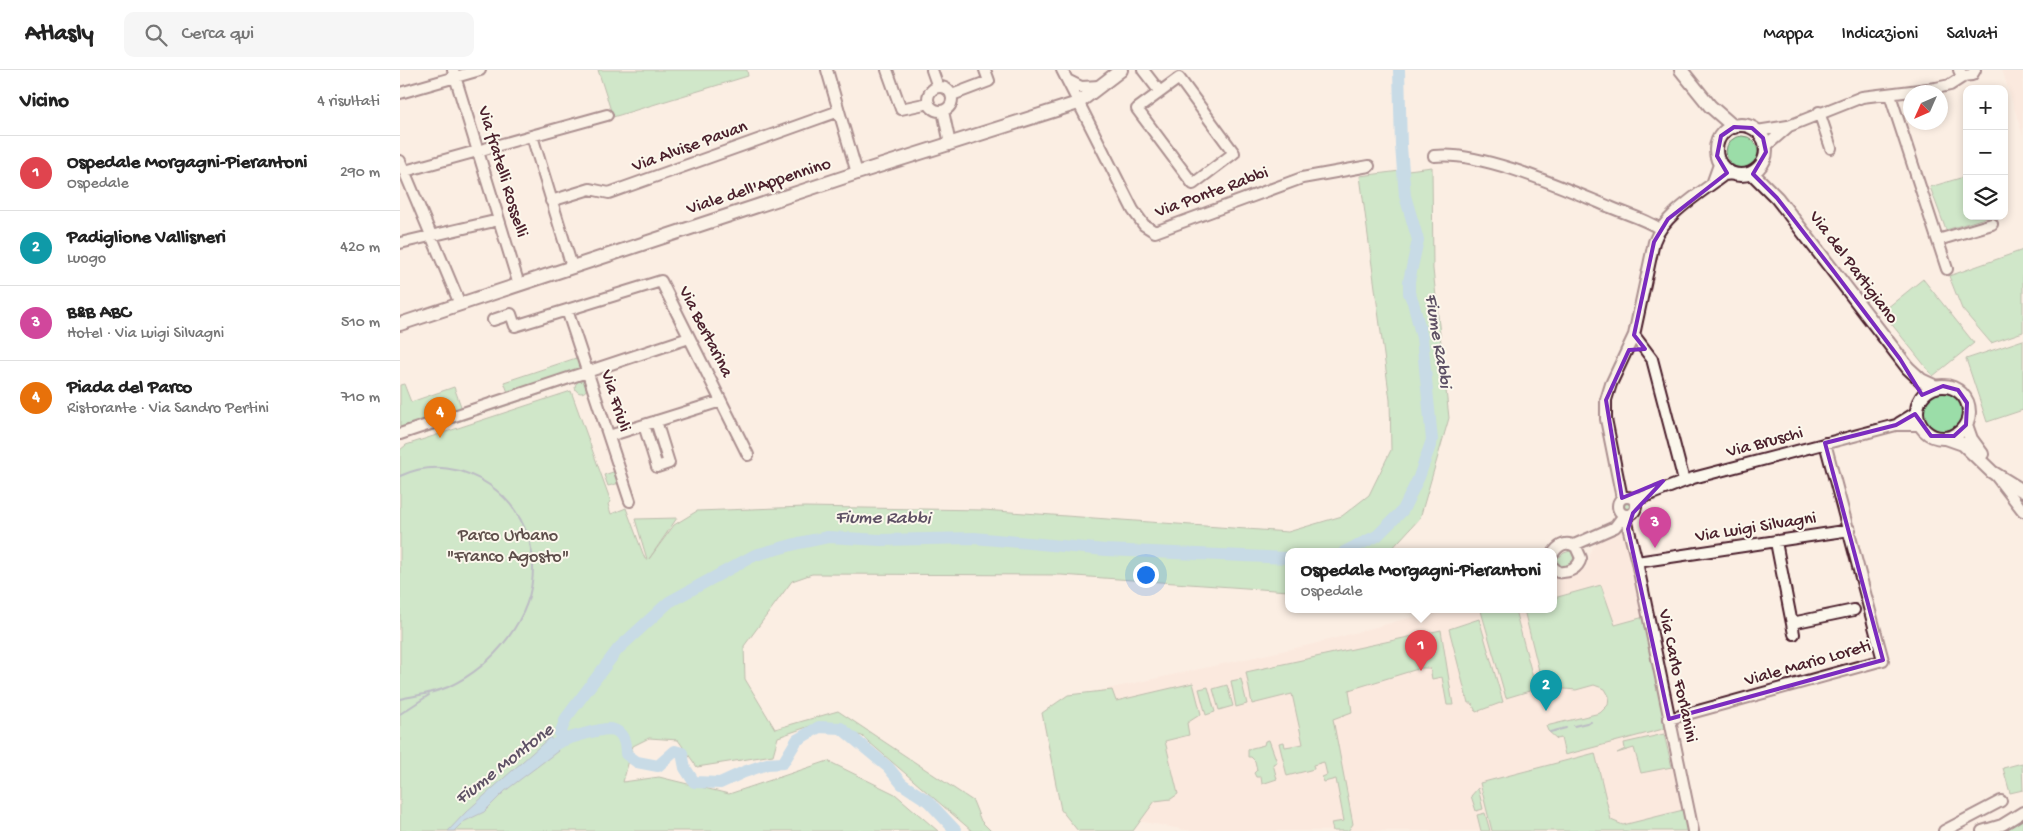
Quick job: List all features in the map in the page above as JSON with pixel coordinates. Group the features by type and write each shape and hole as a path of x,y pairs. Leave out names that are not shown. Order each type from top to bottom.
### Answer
{"main road":[{"name":"Viale dell'Appennino","path":"400,324 857,173 1078,103 1104,85 1121,70"},
{"path":"1681,70 1710,106 1734,127"},
{"path":"1710,106 1721,136"},
{"path":"1746,126 1757,131 1766,146 1762,163 1752,173 1733,174 1720,162 1716,149 1721,136 1734,127 1746,126"},
{"name":"Via del Partigiano","path":"1762,163 1777,198"},
{"name":"Via del Partigiano","path":"1752,173 1777,198 1900,359 1917,388 1920,398"},
{"name":"Via del Partigiano","path":"1900,359 1921,380 1936,387"},
{"path":"1946,438 1961,432 1966,425 1969,410 1964,396 1951,387 1936,387 1920,398 1917,412 1920,426 1931,436 1946,438 1963,444 1992,472 2020,490"},
{"path":"1966,425 1976,447 2020,490"}],"street":[{"path":"400,93 454,73 480,70"},
{"path":"826,70 857,173"},
{"path":"887,70 900,109 929,103"},
{"path":"932,70 938,87"},
{"path":"952,95 988,81 985,70"},
{"path":"1143,70 1160,92"},
{"path":"1766,146 1789,126 1819,112 1862,97 1936,88 1961,73 1972,76 1975,70"},
{"name":"Via fratelli Rosselli","path":"454,73 519,285"},
{"path":"1064,75 1081,87 1104,85"},
{"path":"1064,75 1078,103"},
{"path":"1179,78 1234,153 1193,184 1137,109 1160,92 1179,78"},
{"path":"938,87 944,88 952,95"},
{"path":"938,87 929,95 929,103 933,109 943,111 950,106 952,95"},
{"path":"1890,95 1947,269"},
{"name":"Via Ponte Rabbi","path":"1078,103 1134,210 1144,225 1155,232 1302,178 1369,166"},
{"path":"943,111 950,144"},
{"name":"Via Alvise Pavan","path":"551,202 590,189 609,193 839,112"},
{"path":"1819,112 1831,148"},
{"path":"404,172 607,115"},
{"path":"1757,131 1789,126"},
{"path":"532,136 572,267"},
{"path":"1434,156 1447,154 1483,160 1589,198 1660,229"},
{"path":"400,161 460,304"},
{"path":"1712,185 1720,162"},
{"path":"1577,548 1592,536 1611,528 1628,508 1605,409 1609,389 1629,350 1640,316 1651,252 1660,229 1668,219 1724,175 1733,174"},
{"path":"400,243 499,220"},
{"path":"1938,240 1992,224"},
{"name":"Via Bertarina","path":"493,320 511,314 515,326 661,281 748,454"},
{"name":"Via Friuli","path":"567,310 630,501"},
{"path":"1634,335 1652,359 1684,481"},
{"path":"400,434 689,338"},
{"path":"1629,350 1645,349"},
{"path":"609,436 721,401"},
{"name":"Via Bruschi","path":"1896,425 1917,412"},
{"path":"644,425 657,466 669,463 656,421"},
{"name":"Via Bruschi","path":"1628,508 1644,497 1684,481 1896,425 1920,426"},
{"name":"Viale Mario Loreti","path":"1669,719 1882,662 1883,657 1850,530 1825,443"},
{"path":"1992,472 2023,512"},
{"name":"Via Carlo Forlanini","path":"1628,508 1628,529 1637,562 1693,831"},
{"name":"Via Luigi Silvagni","path":"1637,562 1850,530"},
{"path":"1776,542 1793,629 1854,610"},
{"path":"1557,549 1563,544 1577,548"},
{"path":"1557,571 1564,572 1573,569 1580,562 1577,548"},
{"path":"1944,831 2001,801"},
{"path":"1982,831 2002,825 2023,812"}],"highlighted area":[{"path":"1734,127 1752,128 1763,138 1766,152 1753,174 1777,198 1832,269 1900,359 1922,395 1943,386 1958,390 1967,403 1966,425 1954,436 1931,436 1915,414 1896,425 1825,443 1883,660 1669,719 1628,529 1633,513 1663,481 1622,498 1606,400 1629,350 1645,349 1634,335 1654,242 1668,219 1727,173 1717,156 1721,136"}],"shaded area":[{"path":"2002,70 2023,70 2023,136 2008,85"},
{"path":"1621,519 1688,831 1190,831 1122,818 1079,695 1313,644 1427,613 1557,613 1557,576 1586,568 1593,546"}],"green space":[{"path":"598,70 747,70 748,76 613,117"},
{"path":"1742,136 1754,140 1758,152 1754,164 1742,168 1730,164 1726,152 1730,140"},
{"name":"Parco Urbano \"Franco Agosto\"","path":"1432,167 1433,269 1449,418 1420,518 1393,548 1285,548 1285,591 1061,575 812,574 792,581 744,646 745,679 775,729 838,711 973,801 981,821 991,831 972,831 862,736 813,725 778,737 773,755 697,767 678,740 649,738 633,746 623,782 659,777 729,794 828,761 895,794 938,831 400,831 400,450 406,445 571,391 611,502 608,504 611,514 626,508 645,559 647,559 635,519 677,518 649,559 674,525 697,511 805,507 983,510 1288,532 1342,516 1369,495 1391,450 1390,400 1360,176"},
{"path":"1963,177 1963,220 1978,220 1946,230 1930,187"},
{"path":"2023,250 2023,332 1991,343 1962,309 1949,276"},
{"path":"1923,279 1974,343 1933,376 1882,312"},
{"path":"2023,340 2023,410 1987,422 1966,359"},
{"path":"579,357 583,368 509,395 504,382"},
{"path":"581,381 587,387 581,393 575,387"},
{"path":"404,384 411,402 454,387 462,409 400,429 400,385"},
{"path":"569,384 425,433 424,430"},
{"path":"1943,393 1950,394 1956,399 1961,405 1961,419 1956,425 1950,430 1943,431 1936,430 1930,425 1925,419 1924,412 1925,405 1930,399 1936,394"},
{"path":"616,471 620,483 608,486 604,475"},
{"path":"1625,500 1629,500 1633,506 1629,512 1625,512 1621,508 1621,504"},
{"path":"1570,551 1574,555 1573,561 1564,567 1559,566 1557,559"},
{"path":"1601,585 1615,625 1644,617 1667,728 1565,755 1561,738 1557,739 1548,731 1546,726 1600,713 1608,705 1609,696 1605,689 1594,685 1576,690 1543,687 1525,613 1557,613 1557,597"},
{"path":"1482,613 1516,613 1536,689 1506,698"},
{"path":"1479,619 1503,702 1476,712 1472,703 1468,703 1449,629"},
{"path":"1441,630 1453,705 1447,705 1442,677 1432,679 1430,668 1421,668 1349,690 1352,712 1333,719 1353,824 1348,831 1333,831 1331,823 1344,821 1336,779 1324,782 1322,777 1327,775 1324,762 1313,765 1314,769 1287,776 1279,743 1284,742 1285,747 1303,744 1292,694 1252,704 1246,672"},
{"path":"1241,679 1247,704 1236,707 1231,681"},
{"path":"1193,683 1201,714 1187,723 1189,735 1165,741 1178,794 1171,799 1155,801 1133,831 1078,831 1061,810 1042,713 1068,695 1112,690 1116,701"},
{"path":"1227,685 1233,706 1219,710 1213,689"},
{"path":"1208,687 1215,712 1206,715 1199,689"},
{"path":"1664,734 1672,767 1641,773 1634,748 1617,753 1625,749 1624,743"},
{"path":"1269,740 1277,762 1273,764 1277,779 1262,784 1261,777 1256,777 1254,773 1257,770 1255,761 1248,757 1248,749 1264,745 1265,741"},
{"path":"1595,753 1611,820 1623,825 1683,810 1688,831 1492,831 1480,783"},
{"path":"2022,763 2023,790 2010,793 2003,768"},
{"path":"1478,788 1483,809 1476,811 1471,796"},
{"path":"1485,813 1490,831 1481,831 1477,815"},
{"path":"2023,817 2023,831 1995,831"}],"water":[{"path":"550,737 558,751 505,791 484,812 463,822 454,831 448,831 466,812"}],"waterway":[{"name":"Fiume Rabbi","path":"1352,548 1377,536 1403,510 1419,477 1432,440 1422,338 1409,293 1409,281 1418,240 1405,196 1401,146 1399,70"},
{"path":"400,476 423,469 447,468 469,474 489,485 507,500 521,520 530,542 533,566 526,604 508,638 495,653 465,678 448,687 400,699"},
{"name":"Fiume Rabbi","path":"561,740 560,734 566,718 618,649 669,602 755,555 799,543 828,537 881,540 974,538 1106,550 1285,558"},
{"path":"400,714 429,695"},
{"path":"1574,726 1591,722"},
{"name":"Fiume Montone","path":"554,745 593,732 608,729 614,730 619,732 622,737 626,754 637,762 658,766 675,751 682,753 685,768 694,782 720,783 767,764 783,763 797,740 819,727 841,728 888,767 902,784 928,801 956,831"},
{"path":"1550,732 1566,728"}],"place":[{"name":"Piada del Parco","path":"440,438"},
{"name":"B&B ABC","path":"1655,548"},
{"name":"Ospedale Morgagni-Pierantoni","path":"1421,671"},
{"name":"Padiglione Vallisneri","path":"1546,711"}]}
